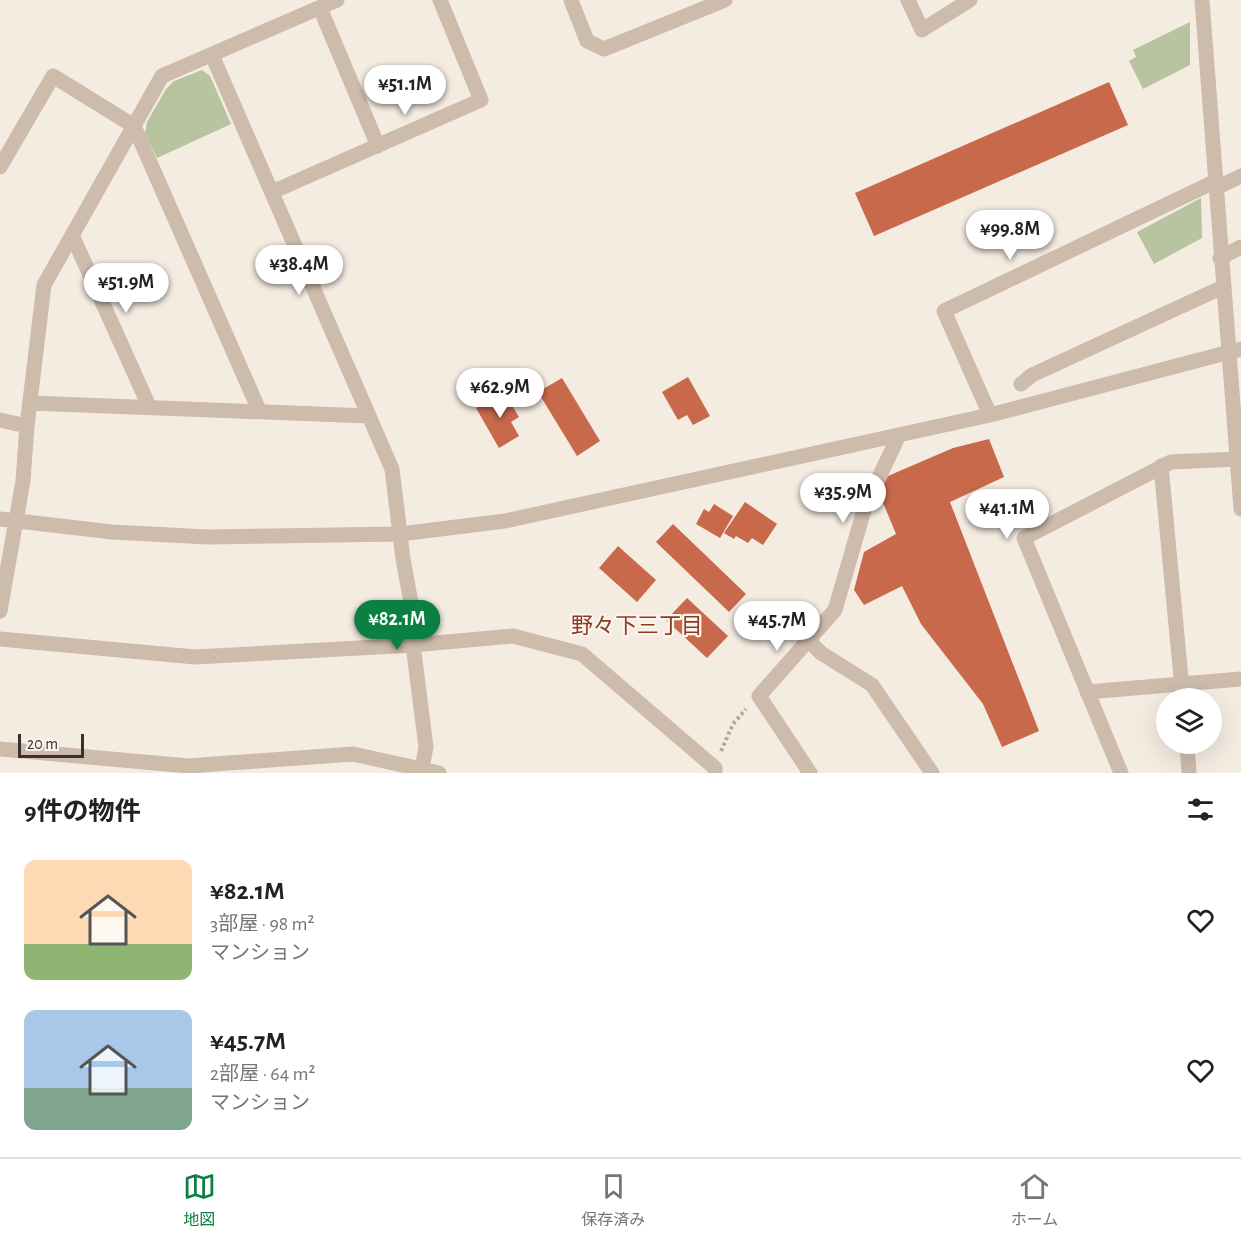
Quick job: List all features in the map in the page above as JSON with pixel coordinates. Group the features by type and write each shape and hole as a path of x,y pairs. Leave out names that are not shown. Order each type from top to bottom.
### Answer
{"street":[{"path":"0,611 7,520 23,481 27,426 44,285 162,76 337,0"},
{"path":"272,192 481,100 440,0"},
{"path":"571,0 587,40 604,49 701,4 725,0"},
{"path":"908,0 922,30 970,0"},
{"path":"1202,0 1220,258 1234,351 1241,509"},
{"path":"320,8 378,146"},
{"path":"212,54 392,469 415,624 413,645 426,747 422,769"},
{"path":"0,167 53,76 134,126 259,410"},
{"path":"990,415 944,311 1216,184 1241,176"},
{"path":"72,235 149,406"},
{"path":"1220,258 1241,247"},
{"path":"1021,384 1032,375 1223,287"},
{"path":"7,520 112,532 208,537 400,534 505,521 990,415 1234,351"},
{"path":"30,403 369,416"},
{"path":"0,420 27,426"},
{"path":"810,773 759,696 835,610 865,507 899,435"},
{"path":"1121,773 1024,538 1171,462 1237,459"},
{"path":"1161,466 1182,688"},
{"path":"0,639 195,657 413,645 513,636 582,654 715,770"},
{"path":"809,641 821,653 872,685 932,773"},
{"path":"1200,688 1241,679"},
{"path":"1087,692 1156,692"},
{"path":"0,749 188,766 353,754 439,773"},
{"path":"1188,754 1189,773"}],"path":[{"path":"715,770 732,724 759,696"}],"green space":[{"path":"1190,22 1190,65 1143,89 1129,61 1136,57 1133,50"},
{"path":"202,70 210,76 231,124 157,158 145,133 147,122 166,89 174,81"},
{"path":"1201,198 1202,238 1154,264 1137,232"}],"building":[{"path":"1109,82 1128,125 874,236 855,193"},
{"path":"688,377 710,416 693,425 687,415 678,420 662,392"},
{"path":"562,378 600,441 577,456 538,392"},
{"path":"504,392 519,417 511,422 519,436 499,448 476,408"},
{"path":"989,439 1004,477 950,502 1039,731 1002,747 983,704 921,624 902,586 864,605 854,590 864,552 896,534 879,493 888,476 953,448"},
{"path":"745,502 777,524 763,545 752,538 748,543 736,536 734,539 724,533"},
{"path":"714,504 733,516 720,538 696,524 704,509 709,512"},
{"path":"673,524 746,594 729,612 656,542"},
{"path":"618,546 656,580 637,602 599,568"},
{"path":"687,598 728,636 707,658 666,620"}],"district":[{"name":"野々下三丁目","path":"637,626"}]}
